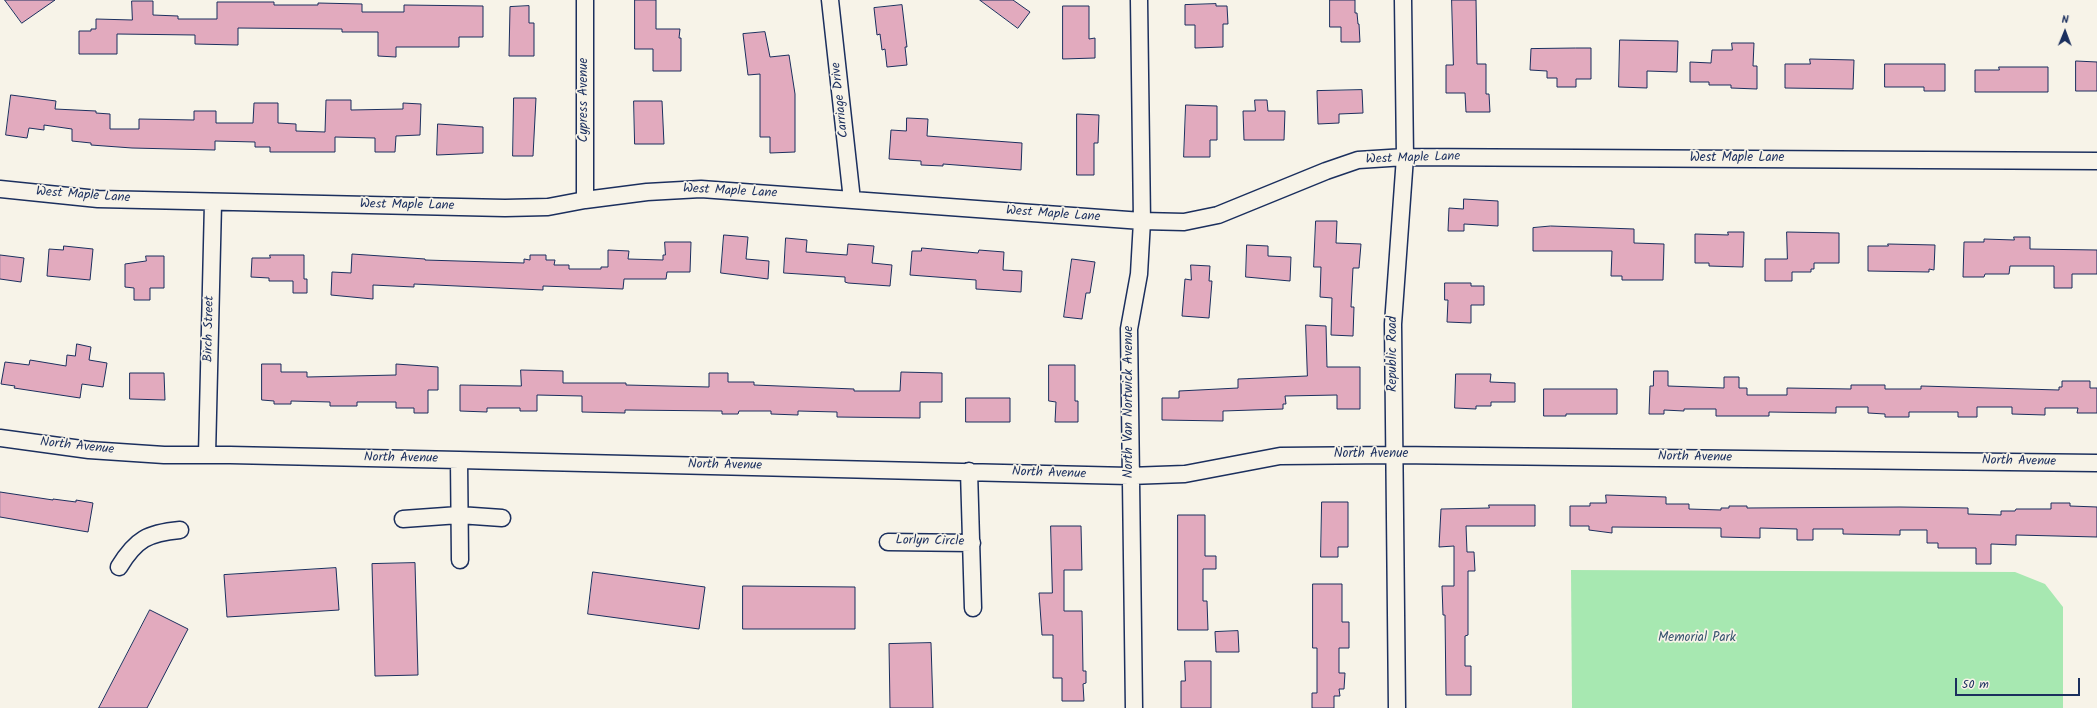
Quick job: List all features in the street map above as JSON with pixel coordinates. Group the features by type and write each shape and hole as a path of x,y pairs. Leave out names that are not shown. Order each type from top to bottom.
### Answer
{"street":[{"name":"Cypress Avenue","path":"585,0 585,200"},
{"name":"Carriage Drive","path":"830,0 852,200"},
{"name":"North Van Nortwick Avenue","path":"1134,708 1129,476 1129,329 1139,274 1142,221 1139,0"},
{"name":"Republic Road","path":"1397,708 1393,324 1405,157 1403,0"},
{"name":"West Maple Lane","path":"0,189 98,199 213,203 505,208 548,207 585,200 674,189 701,189 1142,221 1184,222 1218,215 1326,171 1358,160 1405,157 2097,161"},
{"name":"Birch Street","path":"207,455 213,203"},
{"name":"North Avenue","path":"0,438 90,450 164,455 969,471 1129,476 1185,474 1280,456 1394,455 2097,462"},
{"path":"459,460 458,515 460,560"},
{"name":"Lorlyn Circle","path":"969,471 973,608"},
{"path":"403,519 458,515 502,518"},
{"path":"119,567 128,552 142,538 161,532 180,530"},
{"name":"Lorlyn Circle","path":"888,542 972,543"}],"green space":[{"name":"Memorial Park","path":"1571,570 2015,572 2045,584 2063,607 2063,708 1572,708"}],"building":[{"path":"5,0 55,0 22,23"},
{"path":"635,0 656,0 656,29 680,29 679,38 681,38 681,71 653,71 653,49 635,49"},
{"path":"980,0 1013,0 1030,12 1018,28"},
{"path":"1330,0 1355,0 1355,13 1357,13 1359,24 1360,42 1341,42 1341,27 1330,27"},
{"path":"1452,0 1476,0 1477,64 1486,64 1486,94 1489,94 1490,112 1466,112 1465,93 1446,93 1446,65 1453,65"},
{"path":"132,1 153,1 153,15 178,16 178,19 217,19 217,2 274,2 274,5 318,5 318,3 362,4 362,12 404,12 404,5 483,6 483,37 459,37 459,47 396,47 396,57 378,56 378,32 342,32 342,29 238,28 238,45 195,44 195,35 117,34 117,54 79,54 79,31 91,31 91,29 96,29 96,19 132,20"},
{"path":"1216,4 1216,6 1227,6 1228,24 1223,24 1223,47 1195,48 1195,25 1185,25 1185,5"},
{"path":"902,5 907,47 905,47 907,65 887,67 885,49 882,50 880,34 877,35 874,8"},
{"path":"529,6 529,23 534,23 534,56 509,56 510,7"},
{"path":"1063,6 1089,6 1089,39 1095,38 1095,58 1063,59"},
{"path":"765,32 770,57 789,55 795,94 795,152 770,153 770,137 760,137 760,74 748,75 743,34"},
{"path":"1620,40 1678,41 1677,72 1647,71 1647,88 1619,87"},
{"path":"1732,43 1754,43 1753,66 1757,66 1757,89 1731,88 1731,85 1709,85 1709,82 1690,82 1690,62 1711,63 1712,50 1732,50"},
{"path":"1591,48 1591,79 1576,79 1576,87 1557,87 1557,78 1547,78 1547,71 1530,70 1531,49"},
{"path":"1810,59 1854,60 1853,89 1785,88 1785,64 1810,64"},
{"path":"2076,61 2097,62 2097,91 2076,91"},
{"path":"1885,64 1945,64 1945,91 1924,91 1924,87 1885,87"},
{"path":"1999,67 2048,67 2048,92 1975,92 1975,70 1999,70"},
{"path":"1362,90 1363,113 1339,114 1339,123 1318,124 1317,91"},
{"path":"11,95 56,101 55,109 96,111 96,113 110,114 110,129 139,129 139,119 194,120 194,111 216,111 216,123 253,123 254,103 278,103 278,123 296,124 296,131 325,132 326,100 351,100 351,110 403,109 403,103 421,104 420,135 396,136 395,152 375,152 375,138 335,137 335,152 270,152 270,147 255,147 255,142 215,141 215,150 132,148 91,145 91,143 72,141 72,129 44,125 44,130 29,128 27,138 6,135"},
{"path":"514,98 536,98 533,156 513,156"},
{"path":"1255,100 1267,100 1268,111 1285,111 1284,140 1244,140 1243,111 1255,111"},
{"path":"634,101 662,101 664,144 635,144"},
{"path":"1186,105 1217,106 1217,140 1210,140 1210,157 1184,157"},
{"path":"1077,114 1099,115 1098,143 1094,143 1094,175 1077,175"},
{"path":"907,118 928,119 927,136 1022,143 1021,170 943,164 943,166 921,165 921,161 889,159 891,130 906,131"},
{"path":"438,124 483,127 483,153 437,155"},
{"path":"1464,199 1498,201 1498,226 1464,224 1464,231 1448,231 1449,208 1463,209"},
{"path":"1316,221 1337,221 1336,243 1361,244 1359,268 1353,268 1351,307 1354,307 1353,336 1331,335 1332,298 1320,297 1321,267 1314,267"},
{"path":"1551,226 1634,229 1634,243 1664,244 1663,280 1622,280 1622,276 1611,276 1612,251 1533,251 1533,228"},
{"path":"1728,232 1744,232 1743,267 1709,266 1709,263 1695,263 1695,234 1728,235"},
{"path":"1787,232 1839,233 1839,263 1814,263 1814,269 1811,269 1811,272 1792,272 1792,281 1765,281 1765,259 1787,259"},
{"path":"724,235 748,237 746,259 769,261 768,279 721,273"},
{"path":"2014,237 2030,237 2030,249 2097,250 2097,274 2072,274 2072,288 2054,288 2054,266 2010,266 2009,274 1985,274 1984,277 1963,277 1964,242 1984,242 1984,239 2014,240"},
{"path":"786,238 807,240 806,252 847,255 848,244 874,246 872,263 892,265 890,286 848,283 845,282 845,277 784,273"},
{"path":"665,242 691,242 690,272 667,272 666,279 624,279 623,289 543,286 543,290 414,284 414,287 373,285 373,299 331,295 332,272 351,273 352,254 425,260 524,263 524,259 530,260 530,255 546,255 546,260 555,260 554,265 569,265 569,269 601,269 601,267 608,267 608,250 629,251 628,259 663,260 663,255 665,255"},
{"path":"1888,244 1935,245 1934,270 1929,269 1929,272 1868,271 1868,246 1888,246"},
{"path":"1247,245 1268,246 1268,256 1291,257 1290,281 1246,277"},
{"path":"64,246 93,249 90,280 47,276 49,249 63,250"},
{"path":"922,248 978,253 979,250 1004,252 1003,270 1022,271 1021,292 976,289 976,280 910,275 912,251 921,251"},
{"path":"0,255 24,258 21,282 0,279"},
{"path":"270,255 304,255 304,279 307,279 307,293 293,293 293,281 269,281 269,278 251,277 252,258 270,258"},
{"path":"146,256 164,256 164,288 150,288 150,300 134,300 134,288 125,287 125,264 146,261"},
{"path":"1072,259 1095,262 1090,293 1086,293 1082,319 1064,317"},
{"path":"1191,265 1210,266 1209,281 1212,281 1209,318 1182,316 1185,279 1191,280"},
{"path":"1445,283 1471,283 1471,286 1484,286 1484,305 1471,305 1471,323 1447,322 1448,300 1445,300"},
{"path":"1306,325 1326,326 1327,367 1360,367 1360,409 1337,409 1337,395 1285,396 1286,404 1283,404 1283,409 1223,411 1223,421 1162,420 1162,398 1179,398 1179,391 1238,388 1238,379 1307,376"},
{"path":"77,344 91,347 89,360 107,363 103,387 82,384 80,398 14,388 15,386 1,384 5,362 29,365 30,360 66,366 67,355 75,356"},
{"path":"262,364 281,364 281,372 307,372 307,377 396,375 396,364 438,367 438,390 428,390 428,413 414,413 414,408 396,408 396,402 357,402 357,406 330,406 330,402 291,401 291,404 274,404 274,401 262,400"},
{"path":"1049,365 1075,365 1075,401 1078,401 1078,422 1055,422 1056,402 1049,401"},
{"path":"521,370 563,371 563,383 626,383 626,385 709,387 709,373 728,373 728,382 754,382 754,385 854,389 854,391 900,391 901,372 942,373 942,402 920,402 920,418 837,417 837,412 798,411 798,415 771,414 771,411 739,411 738,414 722,414 722,411 625,410 625,413 582,412 582,396 537,395 537,411 520,411 520,408 487,408 487,412 460,411 460,385 521,386"},
{"path":"1654,371 1668,371 1668,386 1724,388 1724,377 1739,377 1739,388 1747,388 1747,395 1787,395 1787,388 1851,389 1851,385 1885,385 1885,389 1921,389 1921,386 2059,390 2059,387 2062,387 2062,381 2090,381 2090,388 2097,388 2097,413 2077,413 2078,408 2045,408 2045,415 2012,414 2012,407 1977,407 1977,417 1958,417 1958,412 1909,412 1909,417 1885,417 1885,414 1868,413 1868,407 1836,407 1836,413 1769,412 1769,416 1716,416 1716,409 1684,409 1684,411 1664,410 1664,414 1649,414 1650,386 1653,386"},
{"path":"130,373 164,373 165,400 130,399"},
{"path":"1456,374 1491,374 1490,382 1515,383 1515,402 1491,402 1491,406 1476,406 1476,409 1455,408"},
{"path":"1544,389 1617,389 1617,414 1566,414 1566,416 1544,416"},
{"path":"966,398 1010,398 1010,422 966,422"},
{"path":"0,492 53,500 76,502 76,500 93,503 88,532 0,517"},
{"path":"1606,495 1666,497 1666,504 1689,504 1689,509 1721,510 1721,508 1729,508 1729,506 1747,506 1747,508 1968,508 1968,514 2001,515 2001,511 2015,511 2016,509 2051,509 2051,503 2070,503 2070,506 2097,507 2097,537 2016,535 2016,545 1991,544 1991,564 1976,564 1976,548 1938,548 1938,543 1927,543 1927,530 1900,530 1900,535 1843,534 1843,529 1813,529 1813,540 1797,540 1797,529 1760,528 1760,538 1721,537 1721,528 1612,527 1612,533 1589,530 1589,526 1570,526 1570,506 1590,506 1590,503 1606,503"},
{"path":"1322,502 1348,502 1348,547 1338,547 1338,557 1321,557"},
{"path":"1489,505 1535,505 1535,526 1466,526 1467,552 1474,552 1475,571 1468,571 1468,635 1465,636 1465,666 1471,666 1471,695 1446,695 1445,615 1443,615 1442,586 1454,586 1454,546 1439,547 1441,509 1489,508"},
{"path":"1178,515 1205,515 1205,556 1216,556 1216,569 1203,569 1203,601 1207,601 1208,630 1178,630"},
{"path":"1051,526 1081,526 1082,570 1064,570 1064,611 1082,611 1083,671 1086,671 1086,683 1083,684 1084,701 1062,701 1062,678 1053,678 1053,635 1042,635 1039,593 1052,593"},
{"path":"415,563 418,675 375,676 372,564"},
{"path":"336,568 339,610 227,617 224,575"},
{"path":"593,572 705,587 699,629 588,614"},
{"path":"1313,584 1342,584 1342,622 1349,622 1349,648 1339,648 1339,673 1345,673 1344,689 1339,689 1340,696 1334,696 1334,708 1312,708 1312,693 1317,693 1317,648 1313,648"},
{"path":"743,586 855,587 855,629 743,629"},
{"path":"150,610 188,629 147,708 99,708"},
{"path":"1238,631 1239,652 1216,652 1215,632"},
{"path":"931,643 933,708 890,708 889,644"},
{"path":"1185,661 1211,661 1211,708 1181,708 1181,681 1185,681"}]}
